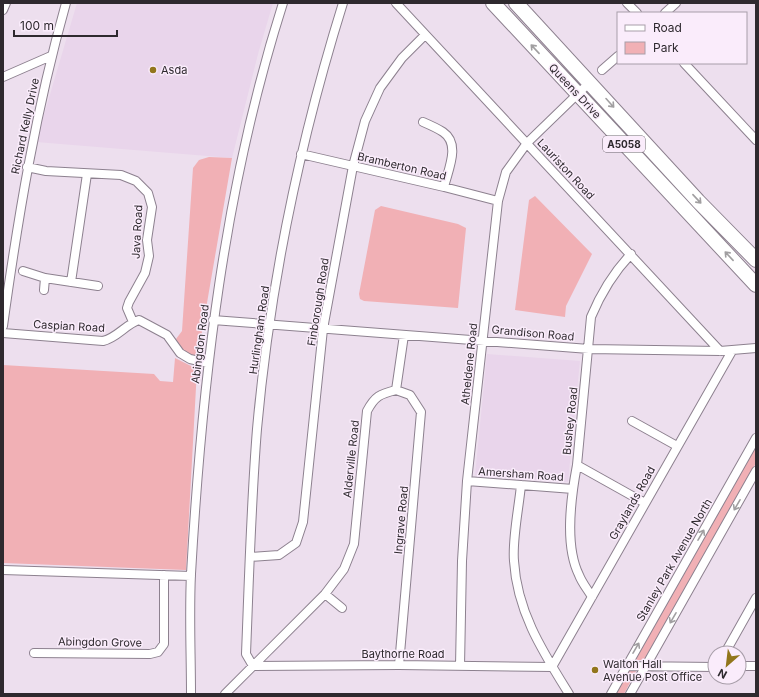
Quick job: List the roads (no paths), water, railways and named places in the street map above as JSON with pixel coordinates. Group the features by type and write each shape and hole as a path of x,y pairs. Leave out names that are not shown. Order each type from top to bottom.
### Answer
{"highway":[{"name":"Queens Drive","path":"493,3 756,285"},
{"name":"Queens Drive","path":"516,3 698,201 756,260"}],"street":[{"path":"3,10 6,3"},
{"name":"Richard Kelly Drive","path":"3,326 12,257 27,167 52,56 66,3"},
{"name":"Abingdon Road","path":"191,694 191,576 208,363 213,320 228,229 248,127 283,3"},
{"name":"Hurlingham Road","path":"253,666 246,654 250,557 257,429 270,325 301,154 325,62 343,3"},
{"name":"Lauriston Road","path":"396,3 631,254 720,352"},
{"path":"627,3 636,12"},
{"path":"666,12 676,3"},
{"name":"Finborough Road","path":"250,557 279,555 296,543 303,522 323,329 353,166 365,121 380,88 402,58 425,35"},
{"path":"3,77 52,56"},
{"path":"602,70 617,57"},
{"path":"685,64 756,140"},
{"name":"Atheldene Road","path":"460,666 462,561 467,481 498,202 506,172 526,143 590,82"},
{"path":"423,122 444,132 451,139 453,148 444,187"},
{"name":"Bramberton Road","path":"301,154 444,187 498,202"},
{"name":"Java Road","path":"27,167 46,171 121,175 136,181 148,193 152,207 147,240 149,256 145,273 129,302 128,308 133,322"},
{"path":"71,282 86,174"},
{"name":"Bushey Road","path":"592,596 578,574 570,539 572,489 577,465 591,317 600,296 615,271 631,254"},
{"path":"3,259 12,257"},
{"path":"23,271 46,278 98,286"},
{"path":"44,290 46,278"},
{"path":"133,322 139,320 167,335 180,353 190,359 208,363"},
{"name":"Grandison Road","path":"213,320 588,349 720,352 756,348"},
{"name":"Caspian Road","path":"3,333 108,340 133,322"},
{"path":"396,390 404,335"},
{"name":"Graylands Road","path":"552,667 732,351"},
{"name":"Alderville Road","path":"225,694 325,594 344,569 354,544 367,411 373,400 382,393 396,390"},
{"name":"Ingrave Road","path":"396,390 410,395 421,412 399,665"},
{"path":"632,421 677,446"},
{"name":"Stanley Park Avenue North","path":"611,694 756,438"},
{"path":"577,465 645,504"},
{"path":"630,694 756,471"},
{"name":"Amersham Road","path":"467,481 572,489"},
{"path":"521,485 514,559 518,590 527,622 569,694"},
{"path":"3,570 191,576"},
{"name":"Abingdon Grove","path":"34,652 150,654 158,652 164,644 164,575"},
{"path":"325,594 342,608"},
{"path":"730,645 756,598"},
{"name":"Baythorne Road","path":"253,666 399,665 552,667"},
{"path":"626,666 707,666"}],"place":[{"name":"Asda","path":"153,70"},
{"name":"Walton Hall Avenue Post Office","path":"595,670"}]}
